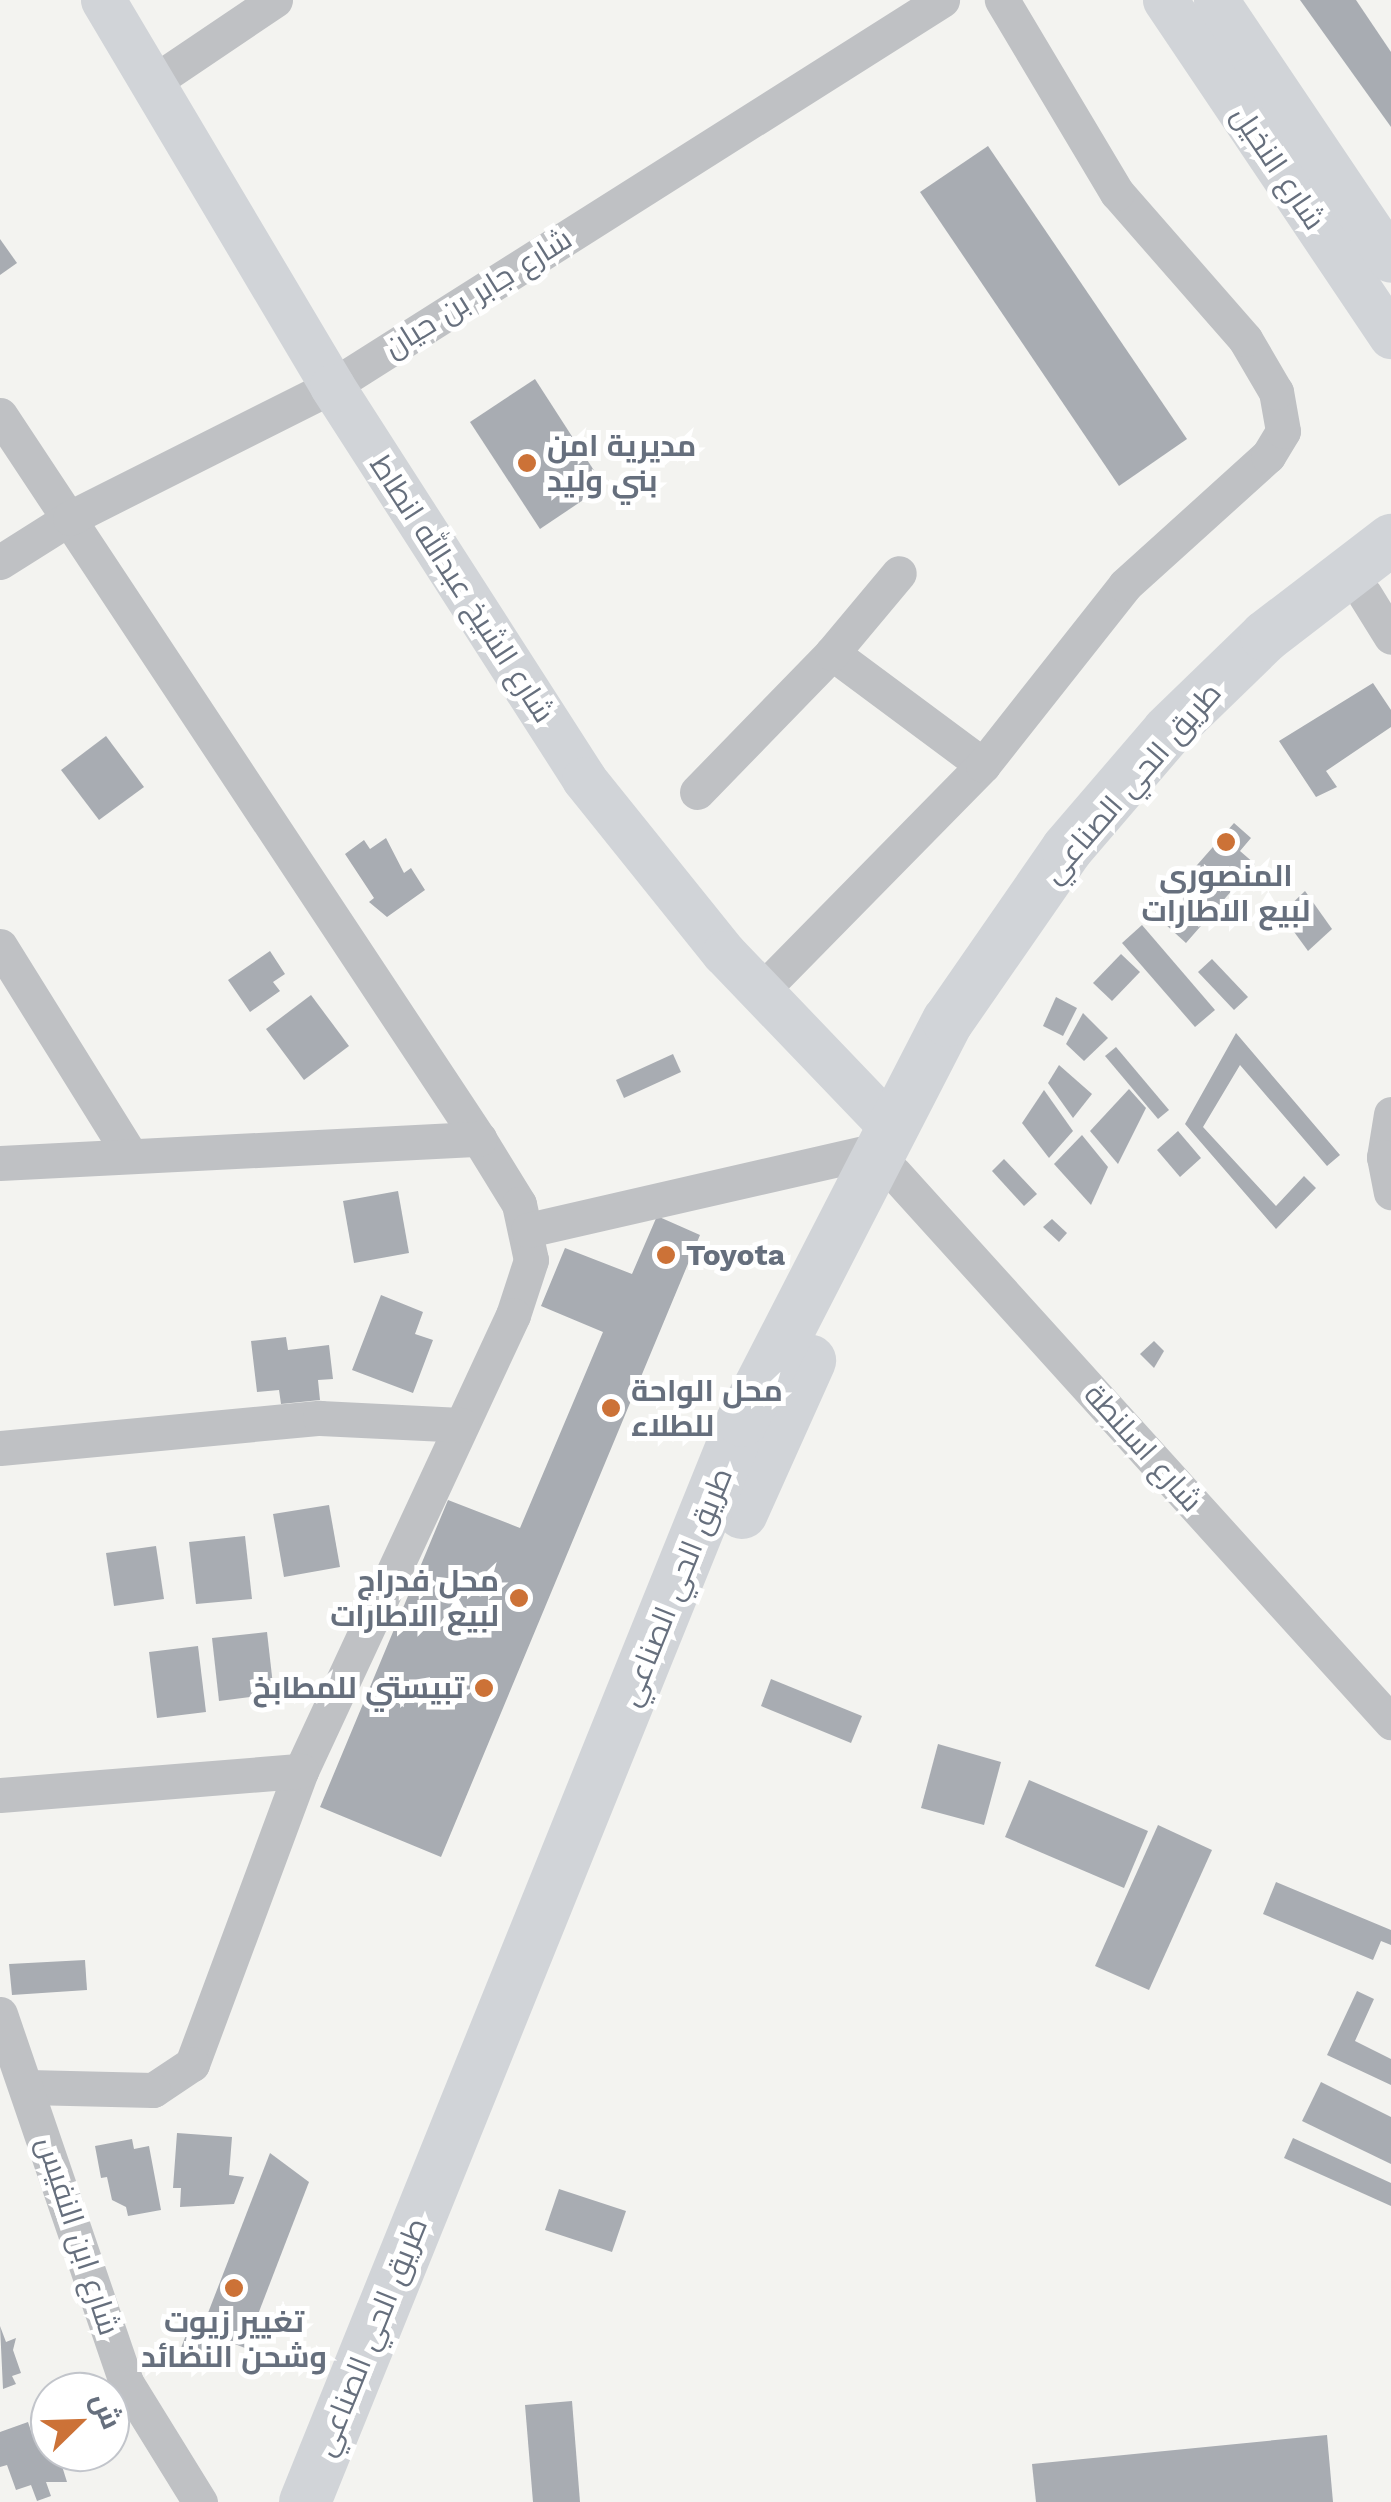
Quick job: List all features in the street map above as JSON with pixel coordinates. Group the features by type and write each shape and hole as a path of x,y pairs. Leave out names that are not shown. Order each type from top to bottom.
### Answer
{"highway":[{"name":"طريق الحي الصناعي","path":"336,2502 888,1150 948,1021 1066,849 1168,731 1266,636 1380,581 1391,510"},
{"name":"طريق الحي الصناعي","path":"304,2502 742,1421 888,1150"}],"main road":[{"name":"شارع الشيخ عبدالله انطاط","path":"103,0 149,85 332,386 584,779 649,866 761,991 888,1150"},
{"name":"شارع النخيل","path":"1164,0 1391,336"},
{"name":"شارع النخيل","path":"1216,0 1391,260"}],"street":[{"path":"149,85 275,0"},
{"name":"شارع جابر بن حيان","path":"0,562 70,518 332,386 942,0"},
{"path":"761,991 983,766 1125,585 1215,497 1280,442 1284,418 1245,339 1117,193 1002,0"},
{"path":"0,415 479,1139 528,1230 531,1260 513,1315 301,1771 192,2064 153,2090 28,2086"},
{"path":"696,792 832,653 899,573"},
{"path":"832,653 983,766"},
{"path":"0,946 128,1152"},
{"path":"1391,1114 1384,1157 1391,1192"},
{"path":"0,1163 128,1152 479,1139"},
{"path":"528,1230 888,1150"},
{"name":"شارع اسلنطة","path":"888,1150 1391,1722"},
{"path":"0,1448 320,1418 460,1425"},
{"path":"0,1795 301,1771"},
{"name":"شارع ابن النفيس","path":"0,2014 28,2086 127,2384 200,2502"}],"building":[{"path":"1300,0 1356,0 1391,52 1391,127"},
{"path":"988,146 1187,439 1119,486 920,192"},
{"path":"0,239 17,263 0,275"},
{"path":"535,379 604,486 540,529 470,422"},
{"path":"1373,683 1391,710 1391,727 1326,771 1337,787 1316,797 1279,741"},
{"path":"106,736 144,787 99,820 61,770"},
{"path":"1234,823 1251,838 1240,851 1255,864 1186,943 1154,914"},
{"path":"386,838 404,873 411,868 425,890 387,917 369,902 374,898 345,854 364,840 370,849"},
{"path":"1305,891 1332,929 1308,951 1281,914"},
{"path":"1142,925 1215,1010 1195,1027 1122,943"},
{"path":"270,951 285,974 273,982 280,991 250,1012 228,980"},
{"path":"1121,954 1140,972 1112,1001 1093,983"},
{"path":"1212,959 1248,997 1234,1010 1198,972"},
{"path":"311,995 349,1046 304,1080 266,1029"},
{"path":"1056,997 1077,1008 1063,1036 1043,1026"},
{"path":"1083,1013 1108,1038 1084,1061 1066,1044"},
{"path":"1236,1033 1340,1155 1327,1166 1240,1065 1203,1127 1276,1206 1304,1176 1316,1188 1276,1229 1185,1124"},
{"path":"1116,1047 1169,1110 1158,1119 1105,1056"},
{"path":"673,1054 681,1072 624,1098 616,1080"},
{"path":"1059,1065 1092,1094 1073,1118 1048,1083"},
{"path":"1129,1089 1146,1108 1118,1164 1090,1131"},
{"path":"1044,1090 1073,1131 1049,1158 1022,1123"},
{"path":"1178,1131 1201,1158 1180,1177 1157,1150"},
{"path":"1082,1135 1108,1167 1091,1205 1054,1164"},
{"path":"1004,1159 1037,1194 1024,1206 992,1171"},
{"path":"398,1191 409,1253 354,1263 343,1201"},
{"path":"657,1216 700,1235 441,1857 320,1807 448,1500 520,1528 603,1332 541,1306 565,1248 632,1274"},
{"path":"1052,1219 1067,1233 1059,1242 1043,1227"},
{"path":"381,1295 423,1312 415,1334 433,1340 413,1393 352,1370"},
{"path":"286,1337 288,1350 329,1345 333,1379 318,1380 320,1400 281,1404 279,1390 257,1392 251,1341"},
{"path":"1154,1341 1164,1351 1154,1368 1140,1354"},
{"path":"329,1505 340,1567 284,1577 273,1514"},
{"path":"245,1536 252,1599 196,1604 189,1542"},
{"path":"156,1546 164,1599 114,1606 106,1553"},
{"path":"267,1632 274,1694 219,1701 212,1638"},
{"path":"198,1646 206,1712 157,1718 149,1652"},
{"path":"771,1679 862,1716 851,1743 761,1706"},
{"path":"938,1744 1001,1762 984,1825 921,1808"},
{"path":"1029,1780 1148,1831 1124,1888 1005,1837"},
{"path":"1158,1825 1212,1850 1149,1990 1095,1966"},
{"path":"1276,1882 1391,1930 1391,1945 1381,1941 1373,1960 1263,1914"},
{"path":"85,1960 87,1990 12,1995 9,1964"},
{"path":"1357,1991 1374,1999 1355,2041 1391,2059 1391,2085 1327,2055"},
{"path":"1321,2082 1391,2117 1391,2164 1302,2121"},
{"path":"177,2133 232,2137 229,2175 244,2177 234,2204 180,2207 181,2188 173,2188"},
{"path":"1293,2138 1391,2183 1391,2206 1284,2158"},
{"path":"132,2139 134,2149 149,2146 161,2210 128,2216 126,2207 112,2200 107,2177 101,2178 95,2146"},
{"path":"270,2153 309,2182 245,2348 201,2331"},
{"path":"559,2189 626,2211 612,2252 545,2230"},
{"path":"0,2326 6,2342 16,2338 13,2350 21,2373 12,2376 16,2384 3,2389"},
{"path":"186,2335 214,2345 205,2372 176,2361"},
{"path":"572,2401 580,2502 533,2502 525,2405"},
{"path":"28,2422 30,2472 64,2472 67,2482 46,2482 51,2496 37,2501 31,2485 16,2490 7,2465 0,2467 0,2432"},
{"path":"1327,2435 1333,2502 1036,2502 1032,2464"}],"place":[{"name":"مديرية امن بني وليد","path":"527,463"},
{"name":"المنصوري لبيع الاطارات","path":"1226,842"},
{"name":"Toyota","path":"666,1255"},
{"name":"محل الواحة للطلاء","path":"611,1408"},
{"name":"محل فدراج لبيع الاطارات","path":"519,1598"},
{"name":"تبيستي للمطابخ","path":"484,1688"},
{"name":"تغيير زيوت وشحن النضائد","path":"234,2288"}]}
